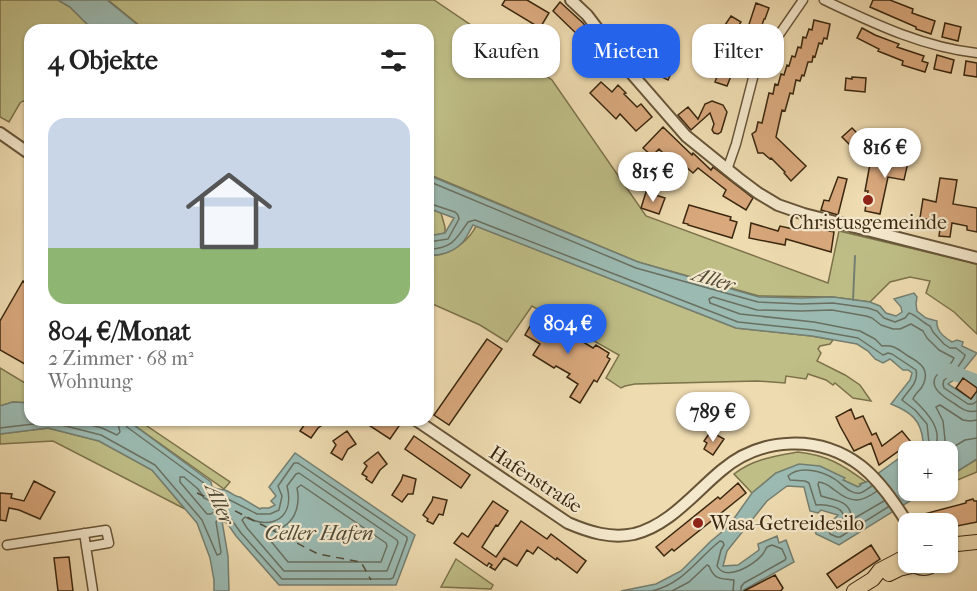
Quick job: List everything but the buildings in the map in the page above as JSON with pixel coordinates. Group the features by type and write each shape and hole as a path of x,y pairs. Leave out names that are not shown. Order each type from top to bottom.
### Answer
{"main road":[{"path":"958,544 977,542"},
{"path":"958,553 977,552"},
{"path":"854,591 873,579 880,570 898,561"}],"street":[{"path":"571,0 587,15 632,74 686,136 758,193 778,205 804,214 977,258"},
{"path":"728,170 754,74 803,0"},
{"path":"824,0 885,29 925,43 977,53"},
{"path":"0,132 24,150"},
{"name":"Hafenstraße","path":"425,426 568,524 591,533 613,536 633,534 652,528 668,518 735,460 750,452 776,444 804,444 831,450 861,466 872,476 901,513"},
{"path":"7,545 106,530 108,543 86,546"},
{"path":"84,533 93,591"}],"shaded area":[{"path":"0,0 58,0 70,7 87,24 24,24 24,101 20,103 9,122 0,117"},
{"path":"108,0 434,0 469,24 452,24 452,78 549,78 552,80 646,216 828,283 839,231 977,264 977,334 954,312 926,293 930,281 910,277 890,282 870,302 833,297 759,296 638,262 434,177 434,24 138,24"},
{"path":"434,210 441,213 445,227 445,233 435,235"},
{"path":"476,226 736,328 833,340 830,344 820,346 818,349 821,353 817,361 860,385 871,401 853,398 835,383 833,385 808,374 806,379 786,376 785,383 757,381 635,384 621,388 606,378 619,355 532,306 507,342 480,325 434,305 434,255 454,249"},
{"path":"0,368 24,382 24,403 13,402 0,406"},
{"path":"135,426 147,426 230,482 224,489"},
{"path":"48,428 99,441 152,470 185,509 53,441 0,444 0,434"},
{"path":"798,452 834,462 866,482 858,487 843,480 776,473 752,493 734,474 757,462"},
{"path":"977,459 977,472 958,480 958,471"},
{"path":"456,559 493,585 491,589 441,587"}],"water":[{"path":"58,0 107,0 137,24 87,24 70,7"},
{"path":"434,177 638,262 759,297 833,297 870,302 880,306 886,313 896,316 902,312 894,299 914,293 917,297 917,311 926,318 937,321 939,331 943,336 952,342 957,340 963,342 962,346 977,353 957,378 948,384 971,399 977,391 977,459 958,471 958,441 923,441 920,427 914,418 891,404 910,380 912,373 903,370 890,359 883,363 875,359 857,344 812,336 736,328 473,225 463,242 451,251 434,255 434,235 445,233 454,218 434,210"},
{"name":"Celler Hafen","path":"13,402 24,403 24,426 135,426 211,482 212,487 225,490 260,509 275,505 271,501 276,496 269,487 295,453 415,535 396,585 279,585 227,523 222,521 228,556 229,591 214,591 210,558 197,523 152,470 99,441 48,428 0,434 0,406"},
{"path":"898,459 898,501 910,501 839,545 816,534 814,528 831,522 838,515 821,510 818,513 810,511 804,487 787,486 767,501 727,551 723,566 738,565 759,550 758,544 777,536 779,543 786,540 794,562 742,591 621,591 656,584 681,571 728,527 752,493 776,473 799,464 820,466 858,487"}],"waterway":[{"path":"853,300 855,256"},
{"path":"941,368 977,382"}],"ferry route":[{"path":"197,493 318,554 361,562 371,580"}],"place":[{"name":"Christusgemeinde","path":"868,200"},
{"name":"Wasa-Getreidesilo","path":"698,523"}],"water label":[{"name":"Aller","path":"714,279"},
{"name":"Aller","path":"220,504"}]}
